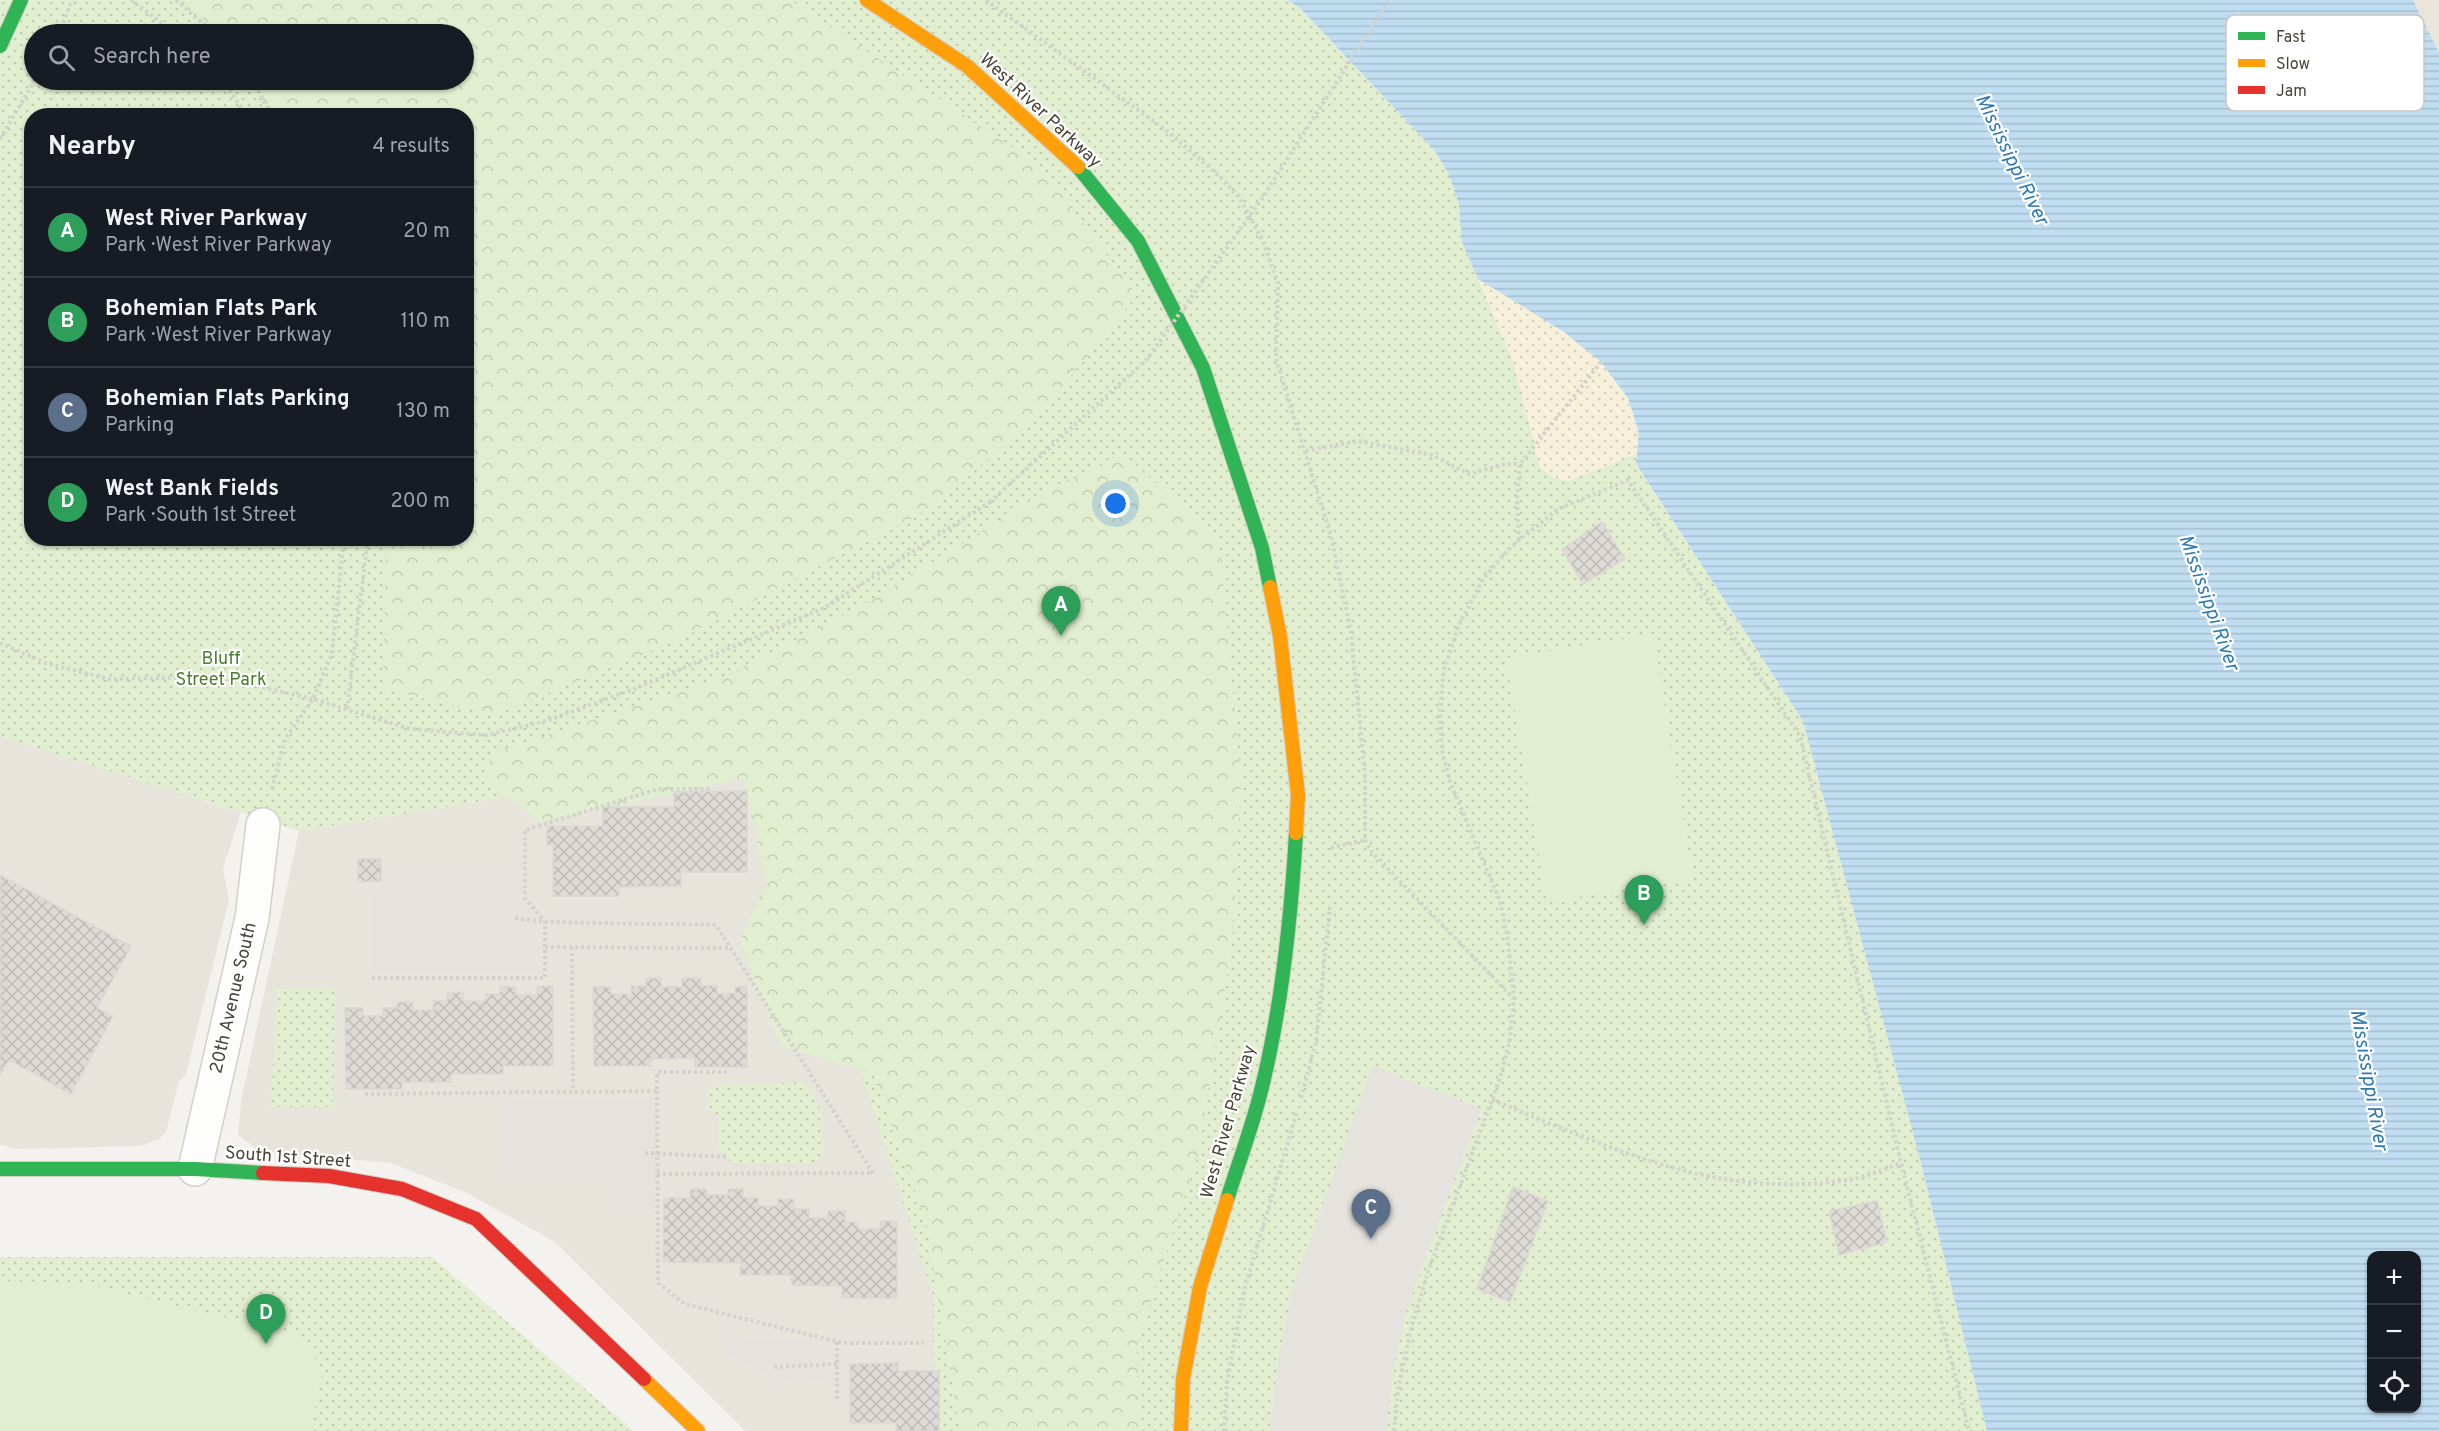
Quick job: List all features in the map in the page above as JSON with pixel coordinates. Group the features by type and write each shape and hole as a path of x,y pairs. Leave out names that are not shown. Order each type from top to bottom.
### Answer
{"street":[{"path":"0,46 21,0"},
{"name":"West River Parkway","path":"867,0 967,66 1076,165 1138,241 1203,368 1262,548 1280,636 1298,795 1293,881 1280,996 1261,1091 1200,1287 1183,1379 1181,1431"},
{"name":"20th Avenue South","path":"195,1169 252,918 263,825"},
{"name":"South 1st Street","path":"0,1169 195,1169 329,1176 402,1189 476,1219 698,1431"}],"path":[{"path":"63,24 72,0"},
{"path":"131,0 163,24"},
{"path":"176,0 203,24"},
{"path":"986,0 1171,134 1239,197 1263,242 1278,283 1276,359 1331,536 1351,632 1365,775 1365,840 1372,852 1514,998"},
{"path":"0,643 48,664 109,679 218,678 313,699 410,729 487,735 546,721 634,689 826,607 990,502 1147,359 1263,197 1389,0"},
{"path":"0,139 29,90"},
{"path":"229,90 241,108"},
{"path":"258,90 268,108"},
{"path":"1519,540 1517,498 1520,465 1601,362"},
{"path":"1306,451 1358,441 1432,455 1469,474 1506,464 1520,465"},
{"path":"1394,1431 1408,1345 1428,1272 1492,1100 1510,1040 1514,998 1508,941 1500,901 1450,782 1442,750 1440,713 1444,669 1459,625 1483,579 1519,540 1558,509 1628,480 1800,736 1901,1163 1969,1431"},
{"path":"263,825 285,739 313,699 332,654 343,546"},
{"path":"347,709 367,546"},
{"path":"372,978 545,978 545,922 525,898 525,830 658,789 711,789"},
{"path":"1330,848 1365,840"},
{"path":"515,918 545,922 716,925 873,1173 657,1174"},
{"path":"545,947 730,948"},
{"path":"572,947 573,1092"},
{"path":"730,1072 657,1072 658,1282 685,1304 837,1342 924,1343"},
{"path":"365,1094 657,1091"},
{"path":"1492,1100 1648,1162 1758,1184 1851,1179 1901,1163"},
{"path":"645,1153 726,1157"},
{"path":"837,1342 837,1402"},
{"path":"774,1367 837,1364"}],"shaded area":[{"path":"2413,0 2439,0 2439,53 2424,23 2424,15 2420,15"},
{"path":"0,734 241,813 223,868 229,900 186,1074 179,1081 166,1132 159,1139 141,1146 17,1149 0,1145"},
{"path":"759,756 936,1293 940,1431 745,1431 555,1242 467,1193 391,1163 259,1151 238,1135 241,1101 299,831"},
{"path":"387,863 521,863 521,899 536,916 537,974 370,974 370,896 387,896"},
{"path":"1372,1066 1481,1109 1408,1305 1393,1370 1386,1431 1270,1431 1278,1362 1292,1291"},
{"path":"508,1098 656,1099 656,1209 607,1209 607,1175 508,1175"},
{"path":"734,1335 756,1342 827,1338 827,1381 794,1383 748,1366 725,1351"}],"green space":[{"name":"Bluff Street Park","path":"0,0 1288,0 1301,9 1434,150 1449,174 1459,205 1462,242 1478,279 1564,332 1639,433 1636,465 1803,721 1921,1163 1987,1431 934,1431 933,1295 759,756 299,831 0,736"},
{"path":"190,0 790,0 1040,166 1137,295 1048,404 937,505 680,639 495,715 383,689 386,546 474,546 474,108 264,108 251,90 474,90 474,24 207,24"},
{"path":"1125,455 1219,541 1241,780 1232,945 1198,1155 1137,1344 1139,1431 960,1431 926,1222 873,1074 780,1045 740,940 766,884 744,778 542,822 481,779 494,752 724,677 868,602 1056,485"},
{"path":"1653,634 1693,879 1547,902 1506,658"},
{"path":"277,989 335,990 333,1107 271,1107"},
{"path":"805,1082 822,1112 823,1153 815,1163 731,1163 719,1150 719,1116 708,1109 708,1089 719,1086"},
{"path":"0,1257 432,1257 634,1431 0,1431"},
{"path":"0,1281 83,1283 301,1336 323,1371 310,1431 0,1431"}],"sand":[{"path":"1478,279 1559,328 1585,348 1607,370 1625,395 1635,423 1637,454 1569,481 1553,478 1540,467 1513,362"}],"water":[{"name":"Mississippi River","path":"1288,0 2413,0 2420,15 2226,15 2226,111 2424,111 2424,22 2439,53 2439,1431 1987,1431 1921,1163 1803,721 1636,464 1639,433 1628,398 1601,362 1564,332 1478,279 1462,242 1459,205 1449,174 1434,150 1301,9"}],"building":[{"path":"1602,522 1625,559 1583,584 1562,549"},
{"path":"747,791 747,872 681,872 681,886 619,887 619,896 553,896 553,845 547,845 547,826 603,826 603,807 674,807 674,792"},
{"path":"358,859 381,859 381,881 358,882"},
{"path":"0,875 131,946 97,1008 113,1016 71,1094 9,1060 0,1075"},
{"path":"646,978 661,978 661,987 682,987 682,978 701,978 701,986 717,985 717,994 735,993 735,987 747,987 747,1067 695,1067 695,1058 650,1059 651,1066 594,1066 593,987 611,987 611,994 631,994 631,986 646,986"},
{"path":"537,986 553,986 553,1066 503,1066 503,1074 451,1074 451,1082 402,1082 402,1089 346,1089 345,1008 363,1008 363,1016 383,1016 383,1008 397,1008 397,1002 413,1002 413,1010 433,1010 433,1001 447,1001 447,993 463,992 463,1001 485,1001 485,994 500,994 500,987 516,987 516,995 537,995"},
{"path":"1513,1187 1548,1201 1510,1302 1477,1289"},
{"path":"690,1189 706,1189 706,1195 728,1195 728,1189 743,1189 743,1198 758,1198 758,1206 778,1206 778,1199 794,1199 794,1209 809,1209 809,1218 828,1218 828,1211 845,1211 845,1222 858,1222 858,1229 880,1229 880,1221 897,1221 897,1298 842,1298 842,1286 792,1285 792,1275 740,1275 741,1263 663,1262 664,1198 690,1198"},
{"path":"1877,1201 1887,1242 1839,1255 1829,1211"},
{"path":"898,1363 898,1371 939,1371 939,1431 896,1431 896,1423 850,1423 850,1364"}],"traffic: fast":[{"path":"0,46 21,0"},
{"path":"1078,167 1138,241 1203,368 1262,548 1270,587"},
{"path":"1227,1200 1257,1105 1275,1028 1288,931 1296,833"},
{"path":"0,1169 195,1169 263,1173"}],"traffic: slow":[{"path":"867,0 967,66 1078,167"},
{"path":"1270,587 1280,636 1298,795 1296,833"},
{"path":"1181,1431 1183,1379 1200,1287 1227,1200"},
{"path":"644,1379 698,1431"}],"traffic: jam":[{"path":"263,1173 329,1176 402,1189 476,1219 644,1379"}],"place":[{"name":"West River Parkway","path":"1061,636"},
{"name":"Bohemian Flats Park","path":"1644,925"},
{"name":"Bohemian Flats Parking","path":"1371,1239"},
{"name":"West Bank Fields","path":"266,1344"}]}
